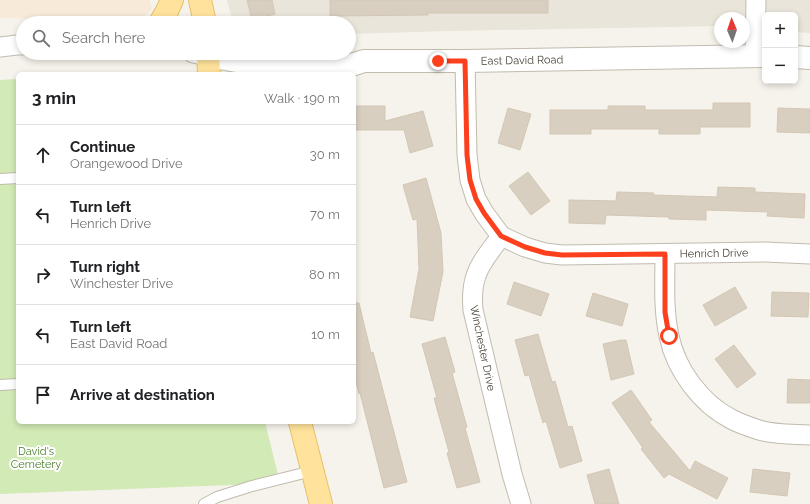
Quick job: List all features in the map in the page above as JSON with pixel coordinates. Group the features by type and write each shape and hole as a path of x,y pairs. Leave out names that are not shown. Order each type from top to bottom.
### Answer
{"main road":[{"path":"164,16 172,0"},
{"path":"200,0 204,16"},
{"path":"300,424 321,504"}],"street":[{"path":"756,0 760,56"},
{"path":"0,47 16,45"},
{"name":"East David Road","path":"217,60 345,67 364,61 465,61 760,56"},
{"path":"798,57 810,58"},
{"path":"465,61 467,155 470,180 476,199 484,213 501,236"},
{"name":"Henrich Drive","path":"501,236 525,247 545,253 562,255 766,252 810,254"},
{"name":"Winchester Drive","path":"501,236 488,254 476,275 472,293 473,310 512,474 521,504"},
{"path":"665,254 665,312 669,336 677,360 688,381 716,410 733,420 760,430 782,434 810,435"}],"lane":[{"path":"0,179 16,178"},
{"path":"0,384 16,384"},
{"path":"204,504 217,497 238,490 312,471"}],"shaded area":[{"path":"0,0 150,0 152,8 145,16 16,16 16,18 0,18"},
{"path":"227,0 810,0 810,33 798,32 798,12 762,12 762,29 750,27 750,12 714,12 714,26 356,34 356,16 231,16"}],"green space":[{"name":"David's Cemetery","path":"16,79 16,424 265,424 280,483 0,494 0,80"}],"building":[{"path":"247,0 272,0 275,14 267,16 251,16"},
{"path":"330,0 548,0 548,13 428,13 428,15 330,16"},
{"path":"713,103 750,103 750,127 700,127 700,134 659,134 659,129 591,129 591,134 550,134 550,110 608,110 608,106 645,106 645,110 713,110"},
{"path":"356,106 385,106 385,121 423,111 433,146 410,153 404,130 356,130"},
{"path":"508,108 531,114 520,150 498,143"},
{"path":"778,108 810,109 810,133 777,132"},
{"path":"528,172 550,201 531,215 509,186"},
{"path":"426,178 441,233 443,272 433,321 410,317 419,269 417,219 413,220 403,185"},
{"path":"718,187 755,188 755,192 805,194 804,218 767,216 768,212 706,210 706,220 606,215 605,224 569,223 569,200 616,201 617,192 717,197"},
{"path":"514,282 549,294 541,316 507,304"},
{"path":"735,287 747,308 715,326 703,305"},
{"path":"772,292 809,293 808,317 771,316"},
{"path":"593,293 628,304 622,326 586,316"},
{"path":"356,303 359,303 371,353 373,352 407,482 384,488 360,393 359,394 356,381"},
{"path":"538,334 552,382 555,381 568,427 572,426 582,461 560,468 546,421 543,423 529,375 525,376 515,340"},
{"path":"445,337 455,372 452,373 467,427 465,428 480,482 457,488 434,398 437,398 422,344"},
{"path":"626,340 634,374 611,380 603,344"},
{"path":"734,345 756,374 737,388 715,359"},
{"path":"788,379 810,380 810,403 787,403"},
{"path":"631,390 652,420 649,422 690,471 695,461 728,478 717,499 669,474 664,478 641,449 643,448 612,403"},
{"path":"609,469 619,504 595,504 587,475"},
{"path":"753,469 790,473 787,496 750,492"}],"route":[{"path":"438,61 465,61 467,155 470,180 476,199 484,213 501,236 525,247 545,253 562,255 665,254 665,312 669,336"}]}
